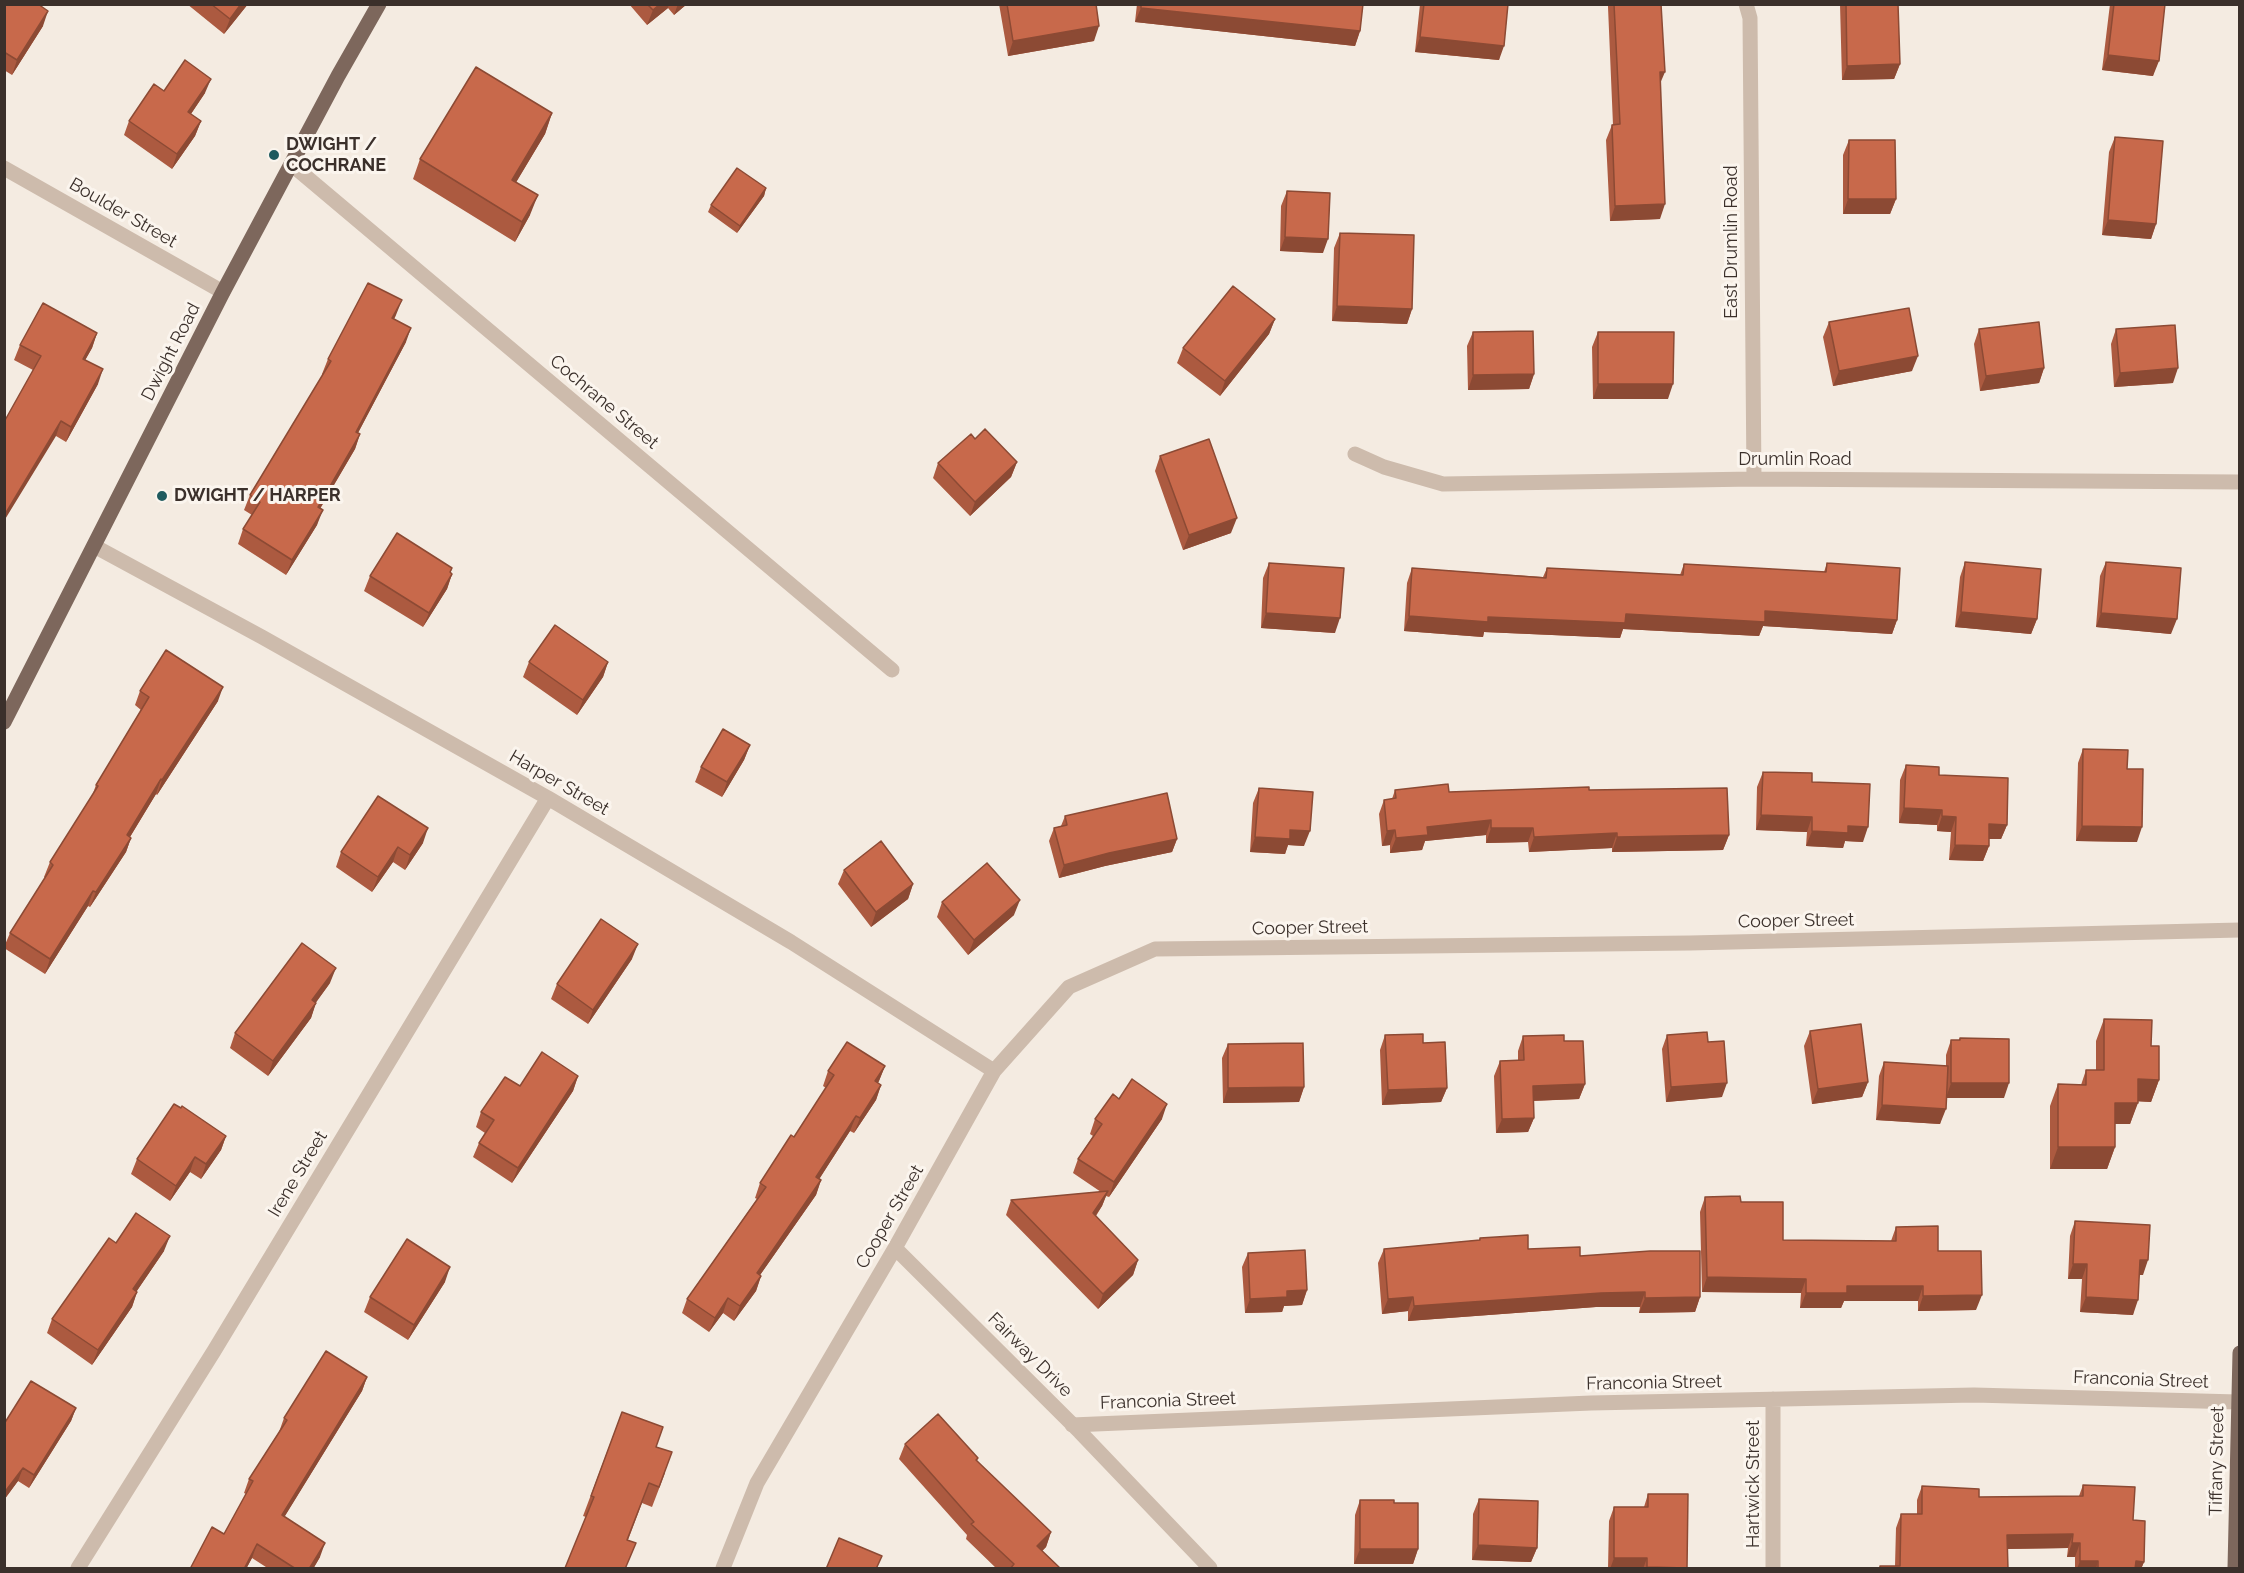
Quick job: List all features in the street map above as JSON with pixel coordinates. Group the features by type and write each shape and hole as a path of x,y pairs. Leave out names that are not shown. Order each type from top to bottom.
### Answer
{"main road":[{"name":"Dwight Road","path":"4,722 10,699 94,546 223,292 379,4"},
{"name":"Tiffany Street","path":"2235,1568 2240,1353"}],"street":[{"name":"East Drumlin Road","path":"1746,4 1750,18 1754,479"},
{"name":"Cochrane Street","path":"291,164 892,670"},
{"name":"Boulder Street","path":"4,168 223,292"},
{"name":"Drumlin Road","path":"1355,454 1384,467 1443,484 1754,479 2240,482"},
{"name":"Harper Street","path":"94,546 548,798 791,942 994,1071"},
{"name":"Irene Street","path":"78,1569 214,1351 548,798"},
{"name":"Cooper Street","path":"723,1569 757,1482 895,1248 994,1071 1069,987 1155,949 1690,944 2240,930"},
{"name":"Fairway Drive","path":"895,1248 1072,1425 1210,1569"},
{"name":"Franconia Street","path":"1072,1425 1591,1403 1974,1395 2238,1402"},
{"name":"Hartwick Street","path":"1773,1399 1773,1569"},
{"path":"2235,1568 2240,1568"}],"building":[{"path":"4,4 38,4 48,11 17,60 4,52"},
{"path":"211,4 241,4 230,19"},
{"path":"647,4 660,4 653,10"},
{"path":"1007,4 1096,4 1099,26 1013,41"},
{"path":"1141,4 1363,4 1360,31 1141,8"},
{"path":"1424,4 1508,4 1504,46 1420,37"},
{"path":"1614,4 1661,4 1665,72 1660,72 1665,204 1615,206 1612,125 1620,124"},
{"path":"1846,4 1898,4 1900,64 1847,66"},
{"path":"2114,4 2165,4 2159,61 2108,55"},
{"path":"185,60 211,79 188,112 201,121 177,154 129,121 154,84 164,91"},
{"path":"476,67 552,113 512,180 538,195 522,222 420,159"},
{"path":"2115,137 2163,141 2156,224 2108,220"},
{"path":"1849,140 1895,140 1896,199 1848,199"},
{"path":"737,168 766,188 740,226 711,205"},
{"path":"1287,191 1330,193 1328,239 1285,237"},
{"path":"1340,233 1414,235 1412,309 1337,306"},
{"path":"368,283 402,300 392,318 411,328 356,432 360,434 318,507 323,510 292,560 243,529 260,502 250,495 331,361 328,359"},
{"path":"1233,286 1275,319 1225,381 1183,348"},
{"path":"43,303 97,333 83,359 103,369 71,427 61,421 4,516 4,422 41,356 20,345"},
{"path":"1909,308 1918,356 1839,371 1829,322"},
{"path":"2039,322 2044,368 1986,376 1979,329"},
{"path":"2175,325 2178,368 2120,373 2116,329"},
{"path":"1533,331 1534,374 1473,375 1473,332"},
{"path":"1598,332 1674,332 1673,384 1598,384"},
{"path":"985,429 1017,462 975,502 938,463 971,434 975,439"},
{"path":"1209,439 1237,518 1189,535 1160,456"},
{"path":"397,533 452,568 450,572 452,574 429,613 370,576"},
{"path":"1965,562 2041,569 2037,619 1961,612"},
{"path":"2106,562 2181,568 2177,619 2101,613"},
{"path":"1269,563 1344,568 1340,618 1266,613"},
{"path":"1827,563 1900,568 1897,620 1765,611 1765,622 1626,614 1625,623 1488,617 1488,622 1409,616 1412,568 1546,578 1547,568 1683,575 1684,564 1826,572"},
{"path":"555,625 608,662 583,700 529,662"},
{"path":"166,650 223,687 161,779 127,835 131,838 96,892 93,891 50,959 10,933 53,865 50,862 98,786 96,785 149,697 140,691"},
{"path":"723,729 750,745 727,782 701,767"},
{"path":"2083,749 2128,750 2127,769 2143,769 2142,827 2082,826"},
{"path":"1906,765 1939,767 1939,775 2008,778 2007,825 1989,824 1989,846 1955,845 1956,817 1942,816 1942,810 1904,808"},
{"path":"1763,772 1812,773 1812,782 1870,784 1868,827 1848,826 1848,833 1812,831 1812,817 1761,815"},
{"path":"1448,784 1449,792 1589,787 1589,790 1727,788 1729,835 1617,837 1617,833 1534,837 1533,828 1491,828 1491,820 1427,827 1428,835 1396,838 1395,830 1387,831 1384,800 1396,798 1395,790"},
{"path":"1259,788 1313,792 1310,831 1290,830 1290,839 1255,837"},
{"path":"1167,793 1177,839 1064,865 1054,828 1067,825 1065,816"},
{"path":"378,796 428,828 410,855 398,847 378,877 341,852"},
{"path":"881,841 913,884 876,912 844,870"},
{"path":"987,863 1020,900 974,940 942,902"},
{"path":"601,919 638,944 593,1010 557,984"},
{"path":"302,943 336,968 312,1000 316,1003 273,1061 235,1033"},
{"path":"2104,1019 2152,1020 2151,1046 2159,1046 2159,1080 2138,1079 2138,1103 2115,1103 2115,1147 2058,1147 2058,1084 2086,1085 2086,1070 2104,1070"},
{"path":"1861,1024 1868,1082 1818,1089 1810,1031"},
{"path":"1707,1032 1708,1042 1724,1041 1727,1083 1671,1087 1667,1035"},
{"path":"1423,1034 1423,1043 1445,1042 1447,1088 1388,1090 1385,1035"},
{"path":"1564,1035 1564,1041 1583,1041 1585,1084 1533,1086 1534,1118 1502,1119 1500,1061 1524,1060 1523,1036"},
{"path":"1960,1038 2009,1039 2009,1083 1951,1083 1951,1040 1960,1040"},
{"path":"847,1042 885,1066 875,1081 881,1085 860,1118 856,1116 816,1177 821,1180 757,1273 761,1276 740,1306 728,1298 715,1318 687,1299 766,1187 760,1183 791,1135 794,1137 834,1075 828,1071"},
{"path":"1303,1043 1304,1087 1228,1088 1228,1044"},
{"path":"542,1052 578,1076 518,1168 479,1143 494,1120 481,1112 505,1077 520,1086"},
{"path":"1884,1062 1948,1066 1946,1109 1882,1105"},
{"path":"1132,1079 1167,1104 1114,1182 1078,1159 1102,1124 1095,1119 1113,1094 1119,1099"},
{"path":"174,1104 181,1108 182,1106 226,1136 206,1164 195,1157 176,1186 137,1159"},
{"path":"1108,1191 1093,1213 1138,1260 1103,1294 1011,1200"},
{"path":"1740,1196 1741,1202 1783,1202 1783,1240 1896,1241 1896,1227 1938,1226 1938,1251 1981,1251 1982,1295 1923,1296 1923,1286 1847,1286 1847,1293 1806,1293 1806,1279 1707,1277 1705,1197"},
{"path":"136,1213 170,1236 133,1289 137,1292 98,1350 52,1319 109,1238 116,1243"},
{"path":"2075,1221 2150,1225 2148,1260 2140,1260 2138,1300 2086,1297 2087,1264 2073,1264"},
{"path":"1528,1235 1528,1249 1580,1247 1580,1256 1650,1251 1700,1251 1700,1297 1645,1298 1645,1292 1601,1293 1414,1306 1413,1297 1388,1299 1384,1249"},
{"path":"407,1239 450,1267 414,1325 370,1297"},
{"path":"1305,1250 1307,1290 1287,1291 1287,1297 1250,1299 1248,1253"},
{"path":"326,1351 367,1377 282,1515 325,1543 309,1569 296,1569 257,1544 244,1569 190,1569 212,1527 224,1534 253,1481 249,1479 287,1420 284,1418"},
{"path":"31,1381 76,1408 34,1475 23,1468 4,1493 4,1424"},
{"path":"622,1412 663,1427 656,1447 672,1452 659,1487 649,1483 627,1540 636,1543 625,1569 567,1569 565,1568 594,1497 591,1496"},
{"path":"938,1414 978,1458 976,1460 1051,1532 1037,1546 1061,1569 1010,1569 1014,1564 971,1524 974,1522 905,1444"},
{"path":"2083,1485 2135,1487 2133,1520 2145,1521 2144,1562 2136,1561 2135,1569 2098,1569 2098,1561 2080,1561 2080,1543 2072,1543 2073,1534 2007,1535 2008,1569 1880,1569 1880,1566 1900,1566 1901,1514 1922,1514 1922,1486 1979,1489 1979,1497 2083,1496"},
{"path":"1648,1494 1688,1494 1687,1568 1647,1567 1647,1558 1614,1558 1614,1507 1648,1507"},
{"path":"1479,1499 1538,1501 1537,1548 1478,1545"},
{"path":"1360,1500 1418,1503 1418,1549 1360,1549"},
{"path":"839,1538 882,1556 876,1569 826,1569"}],"place":[{"name":"DWIGHT / COCHRANE","path":"274,155"},
{"name":"DWIGHT / HARPER","path":"162,496"}]}
